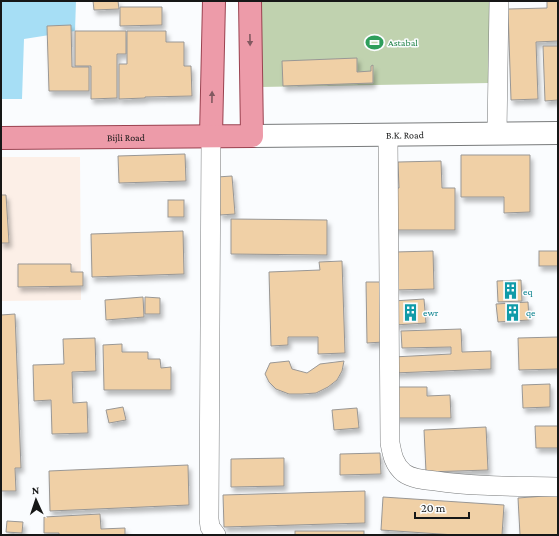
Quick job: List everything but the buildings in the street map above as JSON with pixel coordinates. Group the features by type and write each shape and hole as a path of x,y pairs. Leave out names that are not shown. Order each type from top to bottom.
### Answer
{"main road":[{"path":"211,136 214,1"},
{"path":"250,1 252,136"},
{"name":"Bijli Road","path":"1,138 252,136"}],"street":[{"path":"496,133 499,1"},
{"name":"B.K. Road","path":"252,136 558,133"},
{"path":"388,134 390,443 392,456 404,473 420,479 460,484 558,487"},
{"path":"211,136 209,519 210,527 216,535"}],"shaded area":[{"path":"1,157 80,157 81,300 1,301"}],"green space":[{"name":"Astabal","path":"261,1 491,1 490,83 260,87"}],"water":[{"path":"1,1 76,1 75,31 24,39 22,99 1,99"}],"place":[{"name":"Astabal","path":"375,42"},
{"name":"eq","path":"510,291"},
{"name":"ewr","path":"410,312"},
{"name":"qe","path":"513,312"}]}
